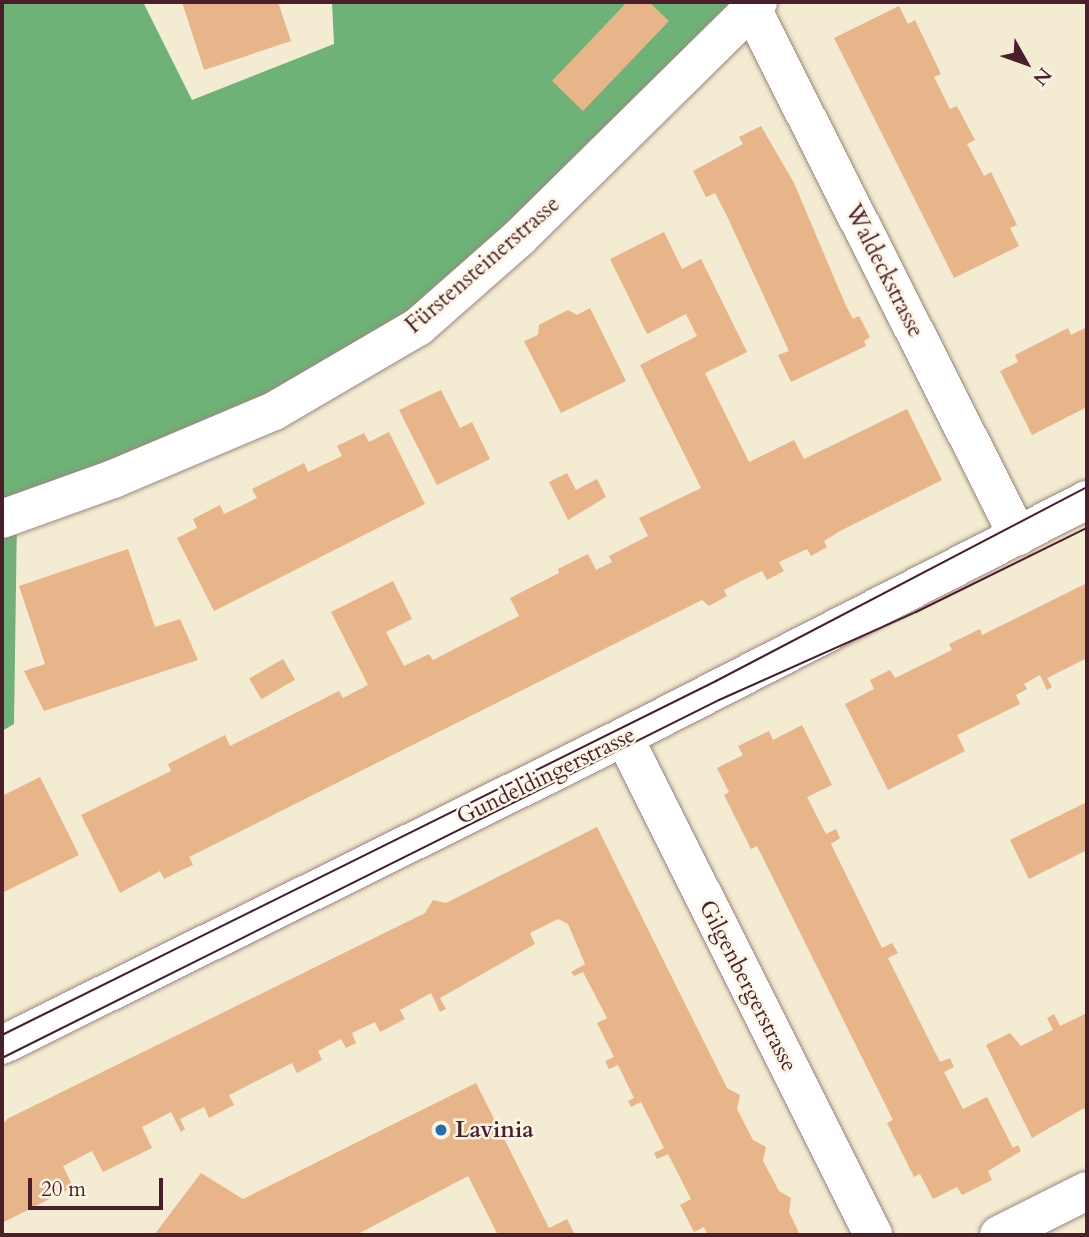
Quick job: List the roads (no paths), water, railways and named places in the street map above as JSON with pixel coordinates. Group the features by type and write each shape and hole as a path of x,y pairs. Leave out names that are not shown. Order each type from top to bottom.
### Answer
{"street":[{"name":"Fürstensteinerstrasse","path":"2,519 113,479 274,411 418,327 520,237 754,4"},
{"name":"Waldeckstrasse","path":"754,4 1018,536"},
{"name":"Gundeldingerstrasse","path":"2,1045 624,737 1087,500"},
{"name":"Gilgenbergerstrasse","path":"624,737 873,1235"},
{"path":"999,1235 1087,1191"}],"tram line":[{"path":"2,1035 716,681 1087,487"},
{"path":"2,1058 719,700 916,612 1087,528"}],"place":[{"name":"Lavinia","path":"441,1130"}]}
